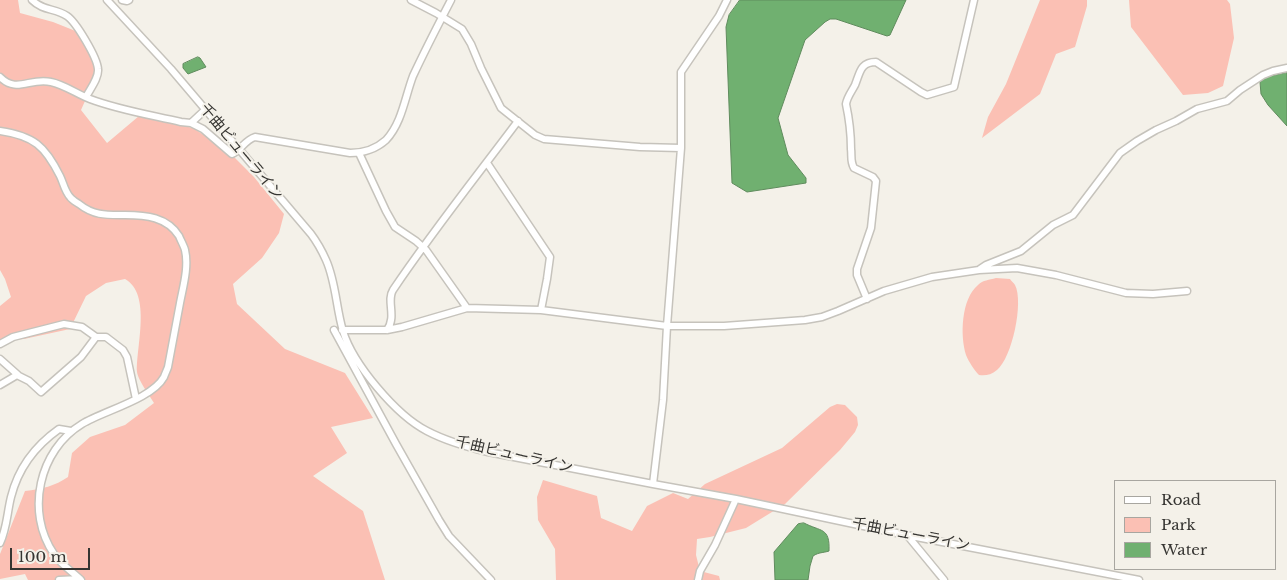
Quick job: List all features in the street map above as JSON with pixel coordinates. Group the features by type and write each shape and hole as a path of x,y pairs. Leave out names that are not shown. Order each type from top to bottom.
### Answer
{"street":[{"path":"32,0 40,7 62,13 71,19 94,57 98,69 97,75 86,96"},
{"name":"千曲ビューライン","path":"107,0 206,109 311,234 327,262 346,341 367,375 390,402 414,423 427,431 465,446 488,452 736,499 906,535 1139,580"},
{"path":"122,0 129,0"},
{"path":"411,0 462,29 501,108 535,135 544,139 640,147 681,148"},
{"path":"0,77 6,84 13,85 39,80 57,83 117,107 191,123 203,129 232,154 255,137 341,152 359,153 375,147 386,140 396,124 412,79 451,0"},
{"path":"653,484 663,400 681,148 681,72 719,16 727,0"},
{"path":"867,298 857,275 857,269 871,228 876,182 873,177 852,166 847,99 855,86 861,68 872,62 876,62 927,95 954,87 974,0"},
{"path":"979,270 986,265 1021,251 1053,225 1074,214 1120,153 1137,141 1197,109 1227,101 1263,75 1287,68"},
{"path":"191,123 206,109"},
{"path":"387,330 392,312 391,293 518,121"},
{"path":"0,131 24,135 38,144 51,159 69,196 84,208 96,214 139,215 159,219 169,224 176,232 185,250 186,271 168,367 163,378 157,385 136,399 71,431 54,450 42,478 38,508 42,530 54,555 81,580"},
{"path":"359,153 395,227 423,248 467,308"},
{"path":"487,163 550,257 541,310"},
{"path":"342,330 387,330 467,308 541,310 667,326 724,326 805,320 838,311 884,291 932,276 979,270 1017,268 1056,275 1126,293 1153,294 1187,291"},
{"path":"0,344 13,337 64,324 82,327 96,338 106,337 123,350 127,357 136,399"},
{"path":"334,330 449,536 491,580"},
{"path":"0,359 18,375 29,380 41,392 81,357 96,338"},
{"path":"0,385 13,376 18,375"},
{"path":"0,542 6,526 15,484 29,457 47,437 59,429 71,431"},
{"path":"698,580 700,571 715,545 736,499"},
{"path":"906,535 944,580"},
{"path":"59,580 81,580"}],"green space":[{"path":"0,0 18,0 20,13 53,22 88,36 97,74 81,110 107,143 139,116 193,128 228,151 254,177 284,214 279,233 262,258 233,284 237,304 285,349 345,373 373,418 331,427 347,453 313,476 363,511 385,580 28,580 25,574 0,579 0,554 25,491 48,487 68,477 72,453 90,437 125,425 154,403 137,372 141,322 140,308 138,296 133,286 125,279 106,283 86,296 70,329 24,339 7,340 0,344 0,306 11,297 0,270"},
{"path":"1040,0 1087,0 1075,47 1056,54 1040,94 982,138 988,117 1006,84"},
{"path":"1129,0 1227,0 1230,4 1234,38 1223,86 1208,93 1183,95 1131,27"},
{"path":"996,278 1010,279 1015,285 1018,304 1015,329 1012,342 1002,364 992,373 979,375 966,355 963,338 963,318 972,291 982,282"},
{"path":"837,404 845,405 857,417 858,425 855,432 840,450 785,504 746,528 697,539 696,555 700,571 719,576 720,580 556,580 555,549 538,520 537,497 543,480 597,496 601,518 632,531 647,506 673,493 688,499 705,484 782,448 830,407"}],"water":[{"path":"740,0 906,0 890,35 887,36 836,19 830,19 805,40 778,118 788,155 806,178 806,183 747,192 732,183 726,27 729,15"},
{"path":"198,57 206,67 188,74 183,68 183,64"},
{"path":"1287,73 1287,126 1268,105 1261,94 1260,82 1267,77"},
{"path":"804,523 820,529 826,534 829,551 813,556 808,580 775,580 774,552 798,524"}]}
